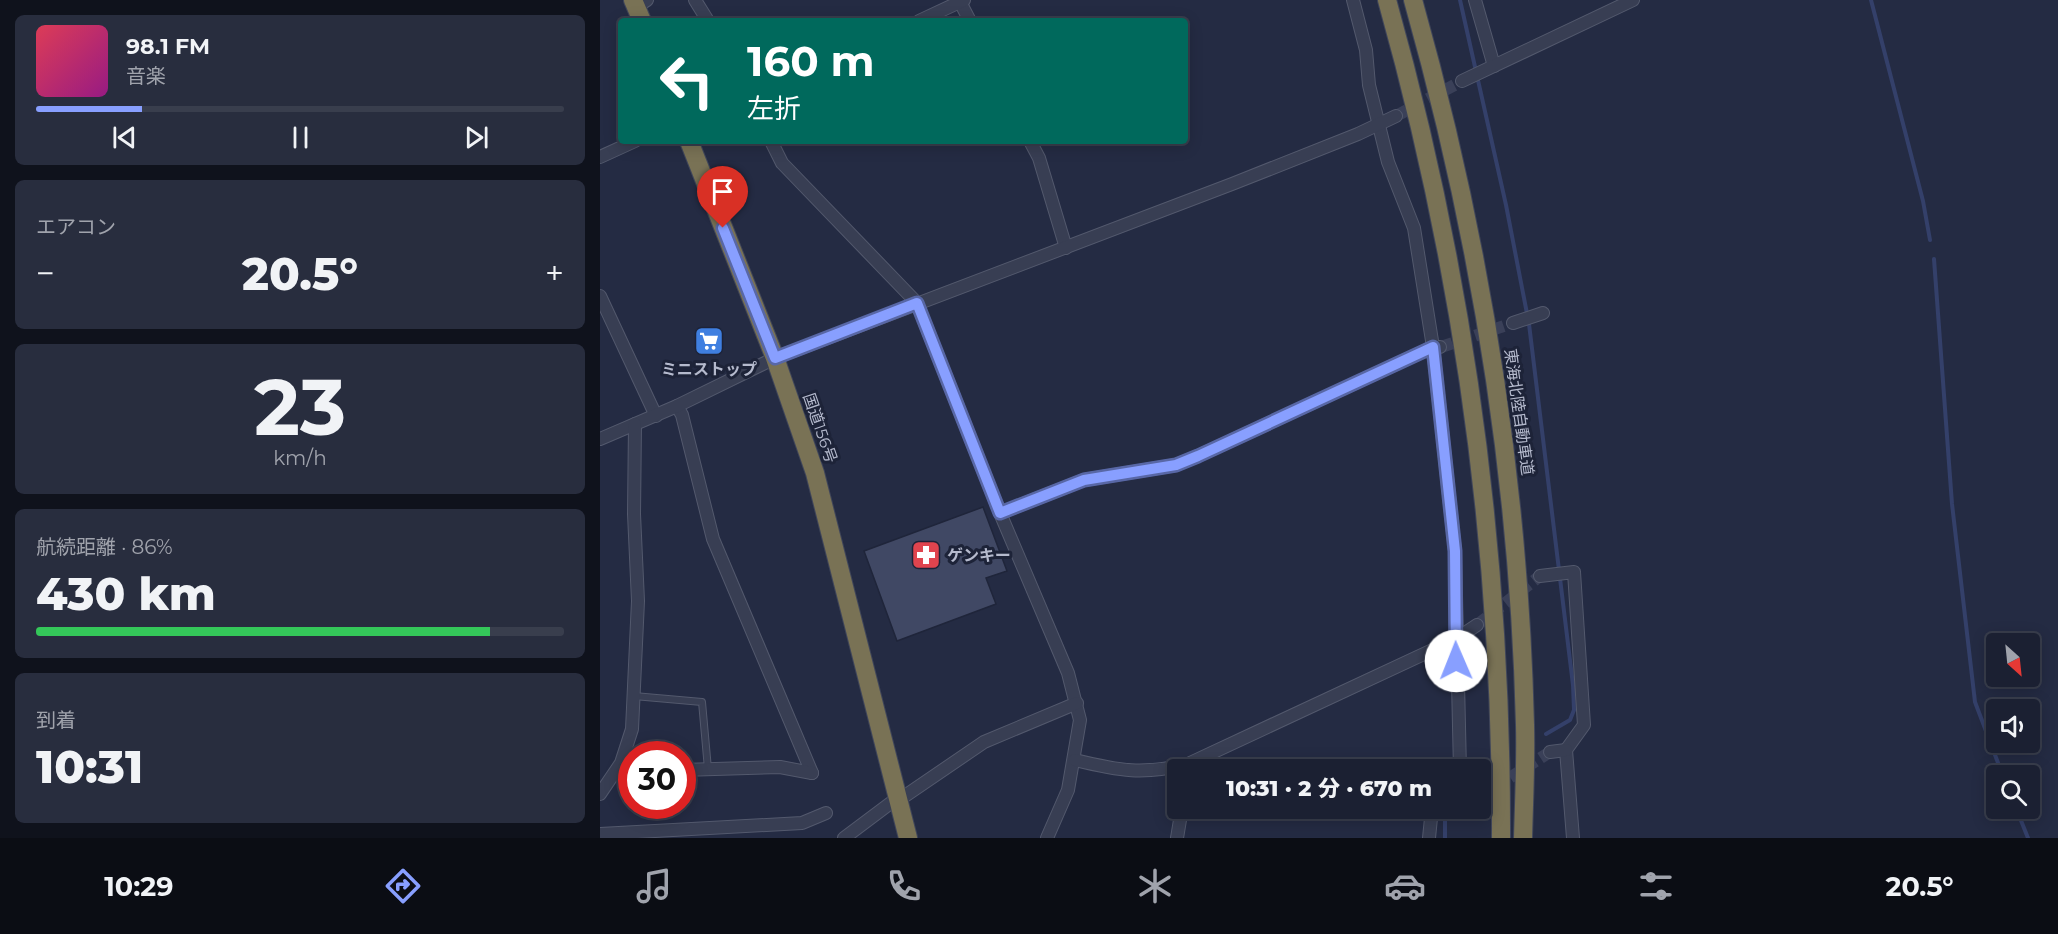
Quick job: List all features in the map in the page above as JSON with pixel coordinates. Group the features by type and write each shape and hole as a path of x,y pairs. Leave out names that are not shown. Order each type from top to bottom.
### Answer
{"highway":[{"path":"1387,0 1430,165 1451,273 1485,498 1501,733 1501,838"},
{"name":"東海北陸自動車道","path":"1413,0 1456,160 1497,386 1512,503 1525,726 1523,838"},
{"name":"国道156号","path":"690,144 775,358 815,473 883,739 895,801 908,838"},
{"path":"1493,838 1495,620"},
{"path":"1525,726 1530,838"},
{"name":"国道156号","path":"895,801 896,838"}],"street":[{"path":"695,0 706,18"},
{"path":"1353,0 1366,50 1369,85 1388,162 1414,228 1437,347 1455,551 1460,759"},
{"path":"1475,0 1492,67"},
{"path":"1464,80 1633,0"},
{"path":"925,18 961,1 969,18"},
{"path":"600,439 656,416 775,358 1066,248 1396,116"},
{"path":"600,157 628,144"},
{"path":"772,144 782,163 917,303 1000,513 1068,673 1080,720 1076,759 1068,790 1047,838"},
{"path":"1032,144 1039,158 1066,248"},
{"path":"600,296 656,416"},
{"path":"1516,322 1539,314"},
{"path":"1000,513 1084,480 1176,465 1437,347"},
{"path":"677,406 685,427 713,539 812,773 780,767 696,770"},
{"path":"630,741 638,601 634,514 635,424"},
{"path":"1545,575 1574,572 1584,725 1566,750 1574,838"},
{"path":"1205,759 1456,639 1477,625"},
{"path":"844,838 984,742 1077,703"},
{"path":"1550,752 1566,750"},
{"path":"1076,759 1121,771 1167,770"},
{"path":"600,794 618,773"},
{"path":"600,834 802,823 826,813"},
{"path":"1177,838 1180,819"},
{"path":"1429,838 1431,819"}],"lane":[{"path":"634,696 702,702 708,770"}],"building":[{"path":"983,507 1007,571 986,578 996,604 897,641 864,551"}],"waterway":[{"path":"1460,0 1506,205 1529,324 1573,685 1574,710 1570,720 1546,734"},
{"path":"1871,0 1923,201 1930,240"},
{"path":"1934,259 1952,504 1975,702 1999,765"},
{"path":"1445,819 1445,838"},
{"path":"2020,819 2028,838"}],"tunnel":[{"path":"1396,116 1462,81"},
{"path":"1441,347 1513,323"},
{"path":"1477,625 1540,576"},
{"path":"1491,790 1550,752"}],"place":[{"name":"ミニストップ","path":"709,341"},
{"name":"ゲンキー","path":"926,555"}],"route":[{"path":"723,228 775,358 917,303 1000,513 1084,480 1176,465 1433,347 1455,551 1456,661"}]}
